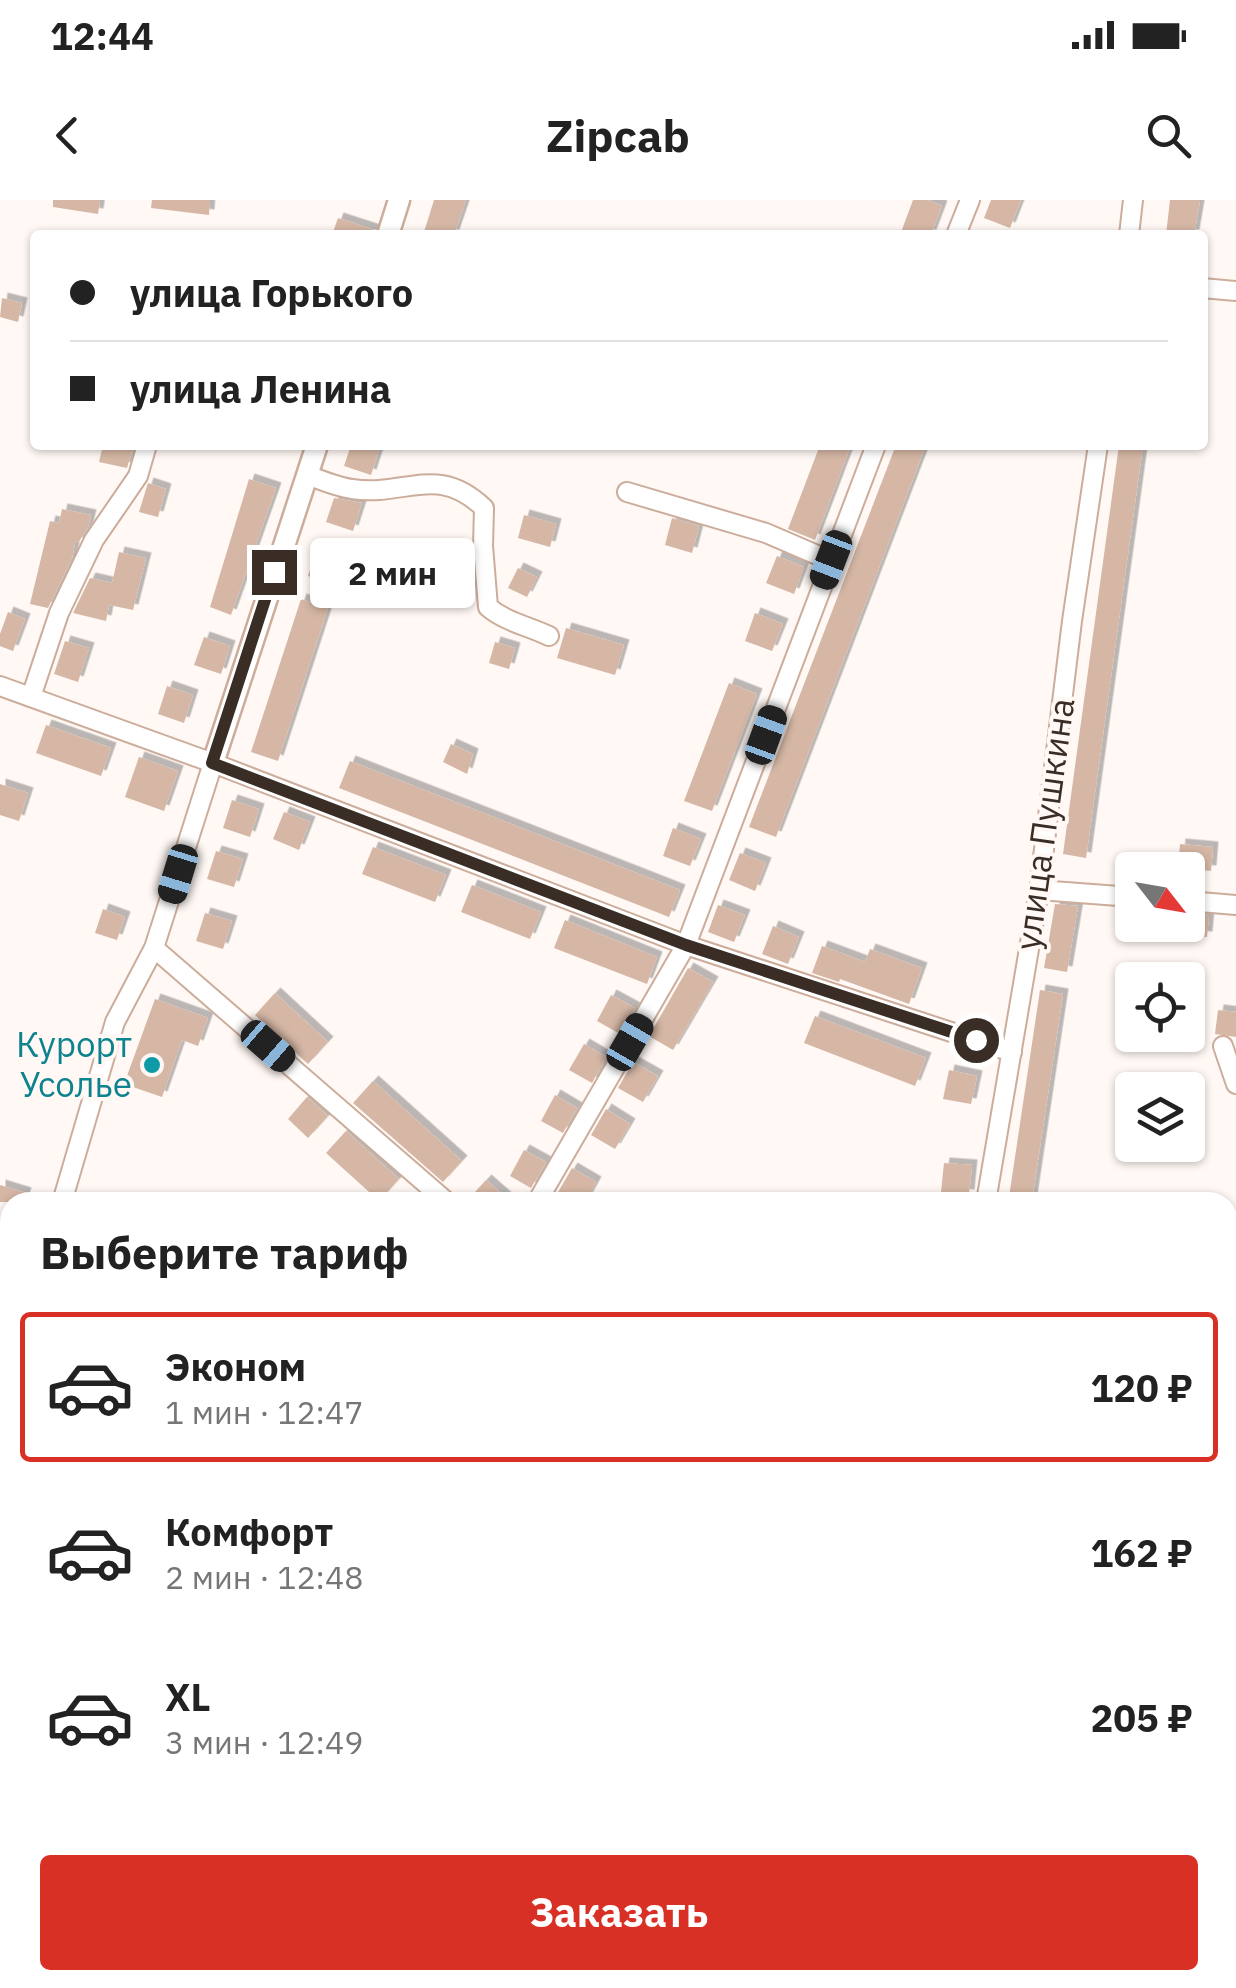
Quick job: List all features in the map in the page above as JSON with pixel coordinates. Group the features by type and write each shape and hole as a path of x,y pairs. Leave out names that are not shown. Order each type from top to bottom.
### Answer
{"main road":[{"path":"390,230 400,200"},
{"path":"212,763 315,450"}],"street":[{"path":"958,230 970,200"},
{"path":"1208,289 1236,291"},
{"path":"31,697 59,613 94,540 138,476 146,450"},
{"path":"543,1192 686,945 874,450"},
{"name":"улица Пушкина","path":"988,1192 1039,890 1097,450"},
{"path":"307,475 352,489 437,483 466,491 484,508 482,546 488,608 503,620 549,636"},
{"path":"627,492 766,533 831,560"},
{"path":"0,686 686,945 1012,1052"},
{"path":"65,1192 116,1022 154,948 212,763"},
{"path":"1039,890 1115,896"},
{"path":"1205,903 1236,905"},
{"path":"154,948 435,1192"},
{"path":"1223,1046 1236,1084"}],"building":[{"path":"53,200 100,200 98,214 53,207"},
{"path":"152,200 210,200 209,215 151,208"},
{"path":"434,200 466,200 456,230 425,230"},
{"path":"913,200 928,200 942,206 933,230 902,230"},
{"path":"991,200 1021,200 1010,228 984,218"},
{"path":"1170,200 1200,200 1195,230 1167,230"},
{"path":"338,218 375,230 334,230"},
{"path":"2,298 22,303 18,322 0,317"},
{"path":"102,450 132,450 127,468 99,462"},
{"path":"349,450 379,450 371,475 344,466"},
{"path":"818,450 849,450 815,540 788,529"},
{"path":"894,450 924,450 776,837 749,827"},
{"path":"1118,450 1142,450 1086,858 1063,854"},
{"path":"249,479 276,488 231,615 210,607"},
{"path":"148,483 166,489 158,517 139,512"},
{"path":"334,498 362,503 353,531 326,522"},
{"path":"62,509 91,515 88,527 75,543 48,608 30,604 50,521 59,523"},
{"path":"524,515 556,524 550,547 518,538"},
{"path":"672,518 699,526 692,553 665,545"},
{"path":"317,548 344,557 335,585 308,576"},
{"path":"119,552 146,558 133,610 109,605 106,621 73,613 90,578 112,583"},
{"path":"777,556 804,567 794,594 766,583"},
{"path":"518,568 537,577 527,597 508,588"},
{"path":"301,599 328,608 278,761 251,752"},
{"path":"8,612 25,619 13,651 0,646"},
{"path":"755,613 783,624 772,651 745,641"},
{"path":"566,628 624,645 615,675 557,658"},
{"path":"204,637 230,646 221,674 194,665"},
{"path":"65,641 89,648 78,682 54,674"},
{"path":"495,642 515,648 509,669 489,663"},
{"path":"729,683 757,694 712,811 684,801"},
{"path":"167,686 193,695 184,723 158,714"},
{"path":"46,725 111,748 101,776 36,753"},
{"path":"451,744 473,754 467,774 443,762"},
{"path":"139,757 178,771 164,811 125,797"},
{"path":"350,761 680,890 669,917 339,788"},
{"path":"0,784 28,793 19,821 0,815"},
{"path":"232,800 259,809 250,837 223,828"},
{"path":"284,812 310,822 299,850 273,839"},
{"path":"673,828 701,839 690,866 663,856"},
{"path":"1180,844 1213,847 1211,871 1205,870 1205,852 1179,852"},
{"path":"373,847 446,875 435,902 362,874"},
{"path":"216,851 243,859 234,887 207,879"},
{"path":"740,853 766,863 755,891 729,880"},
{"path":"472,885 541,912 530,939 461,912"},
{"path":"1055,904 1078,906 1067,972 1044,968"},
{"path":"718,905 745,915 734,942 708,932"},
{"path":"103,909 125,917 117,940 95,933"},
{"path":"205,913 232,921 223,949 196,941"},
{"path":"1205,915 1209,915 1205,937"},
{"path":"565,920 657,957 647,984 554,948"},
{"path":"773,926 799,937 788,964 762,954"},
{"path":"822,946 865,962 870,949 922,968 909,1004 812,973"},
{"path":"688,968 713,982 673,1050 649,1036"},
{"path":"1040,990 1063,994 1033,1192 1010,1192"},
{"path":"275,993 328,1042 308,1064 255,1015"},
{"path":"611,995 635,1008 620,1034 597,1021"},
{"name":"Курорт Усолье","path":"155,999 208,1018 198,1046 182,1040 162,1097 124,1084"},
{"path":"1218,1010 1236,1012 1236,1037 1215,1034"},
{"path":"815,1016 926,1058 915,1086 804,1043"},
{"path":"584,1044 606,1057 592,1083 569,1070"},
{"path":"633,1062 658,1076 643,1102 618,1088"},
{"path":"949,1070 977,1076 971,1104 943,1099"},
{"path":"373,1081 462,1161 443,1182 353,1103"},
{"path":"555,1095 577,1108 563,1133 541,1121"},
{"path":"307,1097 328,1116 308,1138 288,1119"},
{"path":"606,1109 630,1124 615,1149 591,1135"},
{"path":"346,1131 399,1179 387,1192 369,1192 326,1153"},
{"path":"524,1150 546,1162 531,1188 510,1176"},
{"path":"944,1163 972,1165 969,1192 941,1192"},
{"path":"572,1168 596,1182 590,1192 558,1192"},
{"path":"486,1180 500,1192 475,1192"},
{"path":"0,1185 23,1192 0,1192"}],"place":[{"name":"Курорт Усолье","path":"152,1065"}],"route":[{"path":"274,572 212,763 686,945 976,1040"}]}
